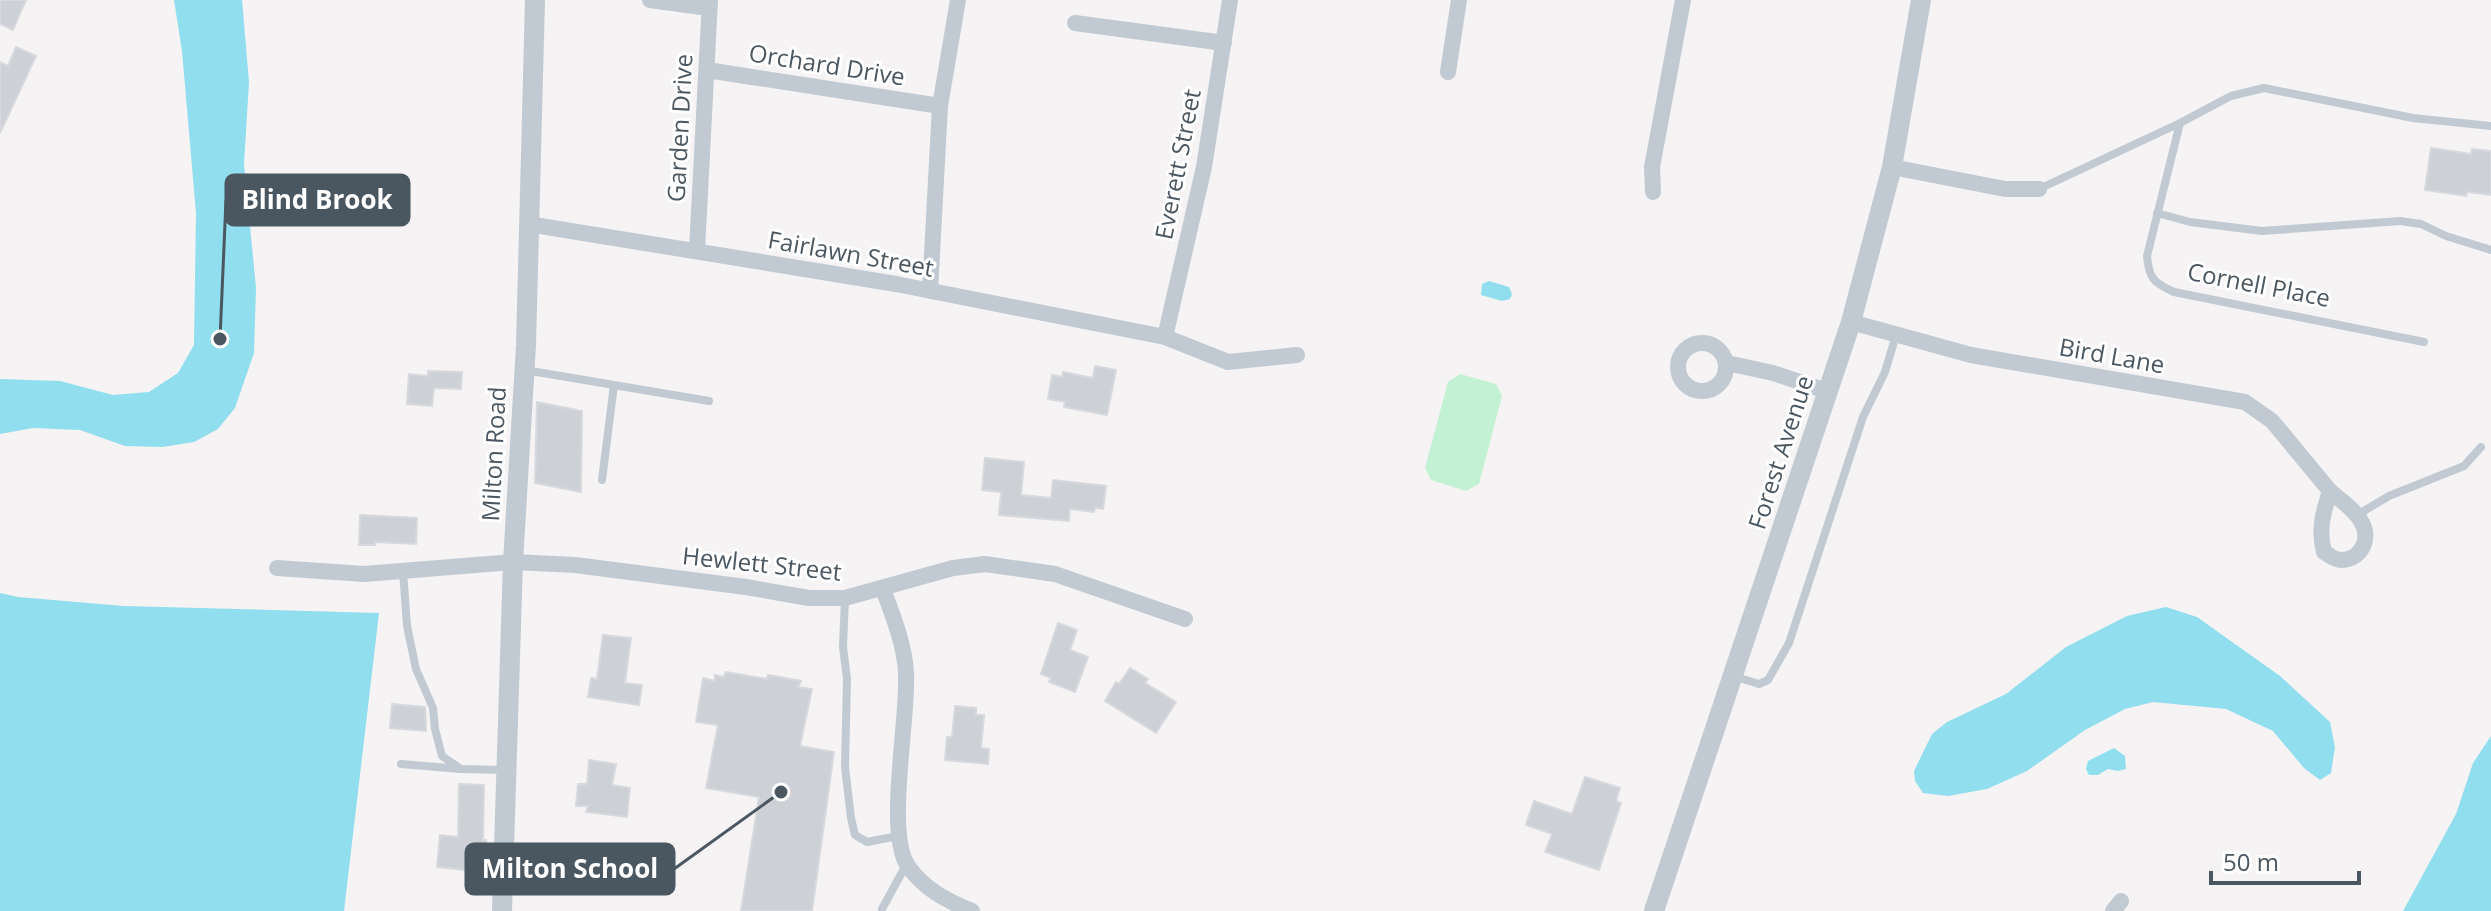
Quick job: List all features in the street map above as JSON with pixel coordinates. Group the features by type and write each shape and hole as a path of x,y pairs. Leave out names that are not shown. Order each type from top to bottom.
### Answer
{"street":[{"name":"Milton Road","path":"502,911 513,562 524,370 535,0"},
{"name":"Garden Drive","path":"650,0 709,4 697,250"},
{"path":"930,291 940,106 958,0"},
{"name":"Everett Street","path":"1165,337 1204,167 1230,0"},
{"path":"1448,72 1459,0"},
{"path":"1653,192 1652,167 1683,0"},
{"name":"Forest Avenue","path":"1654,911 1851,322 1892,167 1921,0"},
{"path":"1075,23 1224,43"},
{"name":"Orchard Drive","path":"707,70 940,106"},
{"path":"1892,167 2005,189 2039,189"},
{"name":"Fairlawn Street","path":"528,224 930,291 1165,337 1228,362 1297,355"},
{"name":"Bird Lane","path":"1851,322 1971,355 2245,402 2272,421 2330,491 2357,516"},
{"path":"1727,363 1773,373 1827,391"},
{"path":"2330,491 2321,521 2320,538 2324,552 2337,560 2345,560 2362,550 2366,543 2363,524 2357,516"},
{"name":"Hewlett Street","path":"277,568 364,574 513,562 575,565 809,598 845,598 953,568 985,564 1055,574 1185,619"},
{"path":"883,589 901,639 906,673 898,836 906,865 930,891 972,911"}],"lane":[{"path":"2039,189 2231,96 2264,88 2413,118 2491,126"},
{"name":"Cornell Place","path":"2180,123 2147,256 2148,270 2156,284 2174,292 2424,342"},
{"path":"2157,213 2190,222 2262,231 2400,221 2421,224 2446,236 2491,250"},
{"path":"1732,676 1759,684 1768,680 1789,643 1863,417 1885,372 1897,334"},
{"path":"524,370 709,401"},
{"path":"602,480 614,385"},
{"path":"2357,516 2389,496 2464,466 2481,447"},
{"path":"403,571 407,626 416,669 433,708 442,756 461,769"},
{"path":"845,598 845,767 851,818 855,835 867,842 898,836"},
{"path":"401,764 506,770"},
{"path":"882,909 906,865"}],"green space":[{"path":"1460,374 1496,384 1502,396 1479,484 1466,491 1431,480 1425,468 1448,382"}],"water":[{"path":"174,0 242,0 249,82 244,164 256,288 254,353 235,408 218,429 194,442 162,447 125,446 80,430 33,428 0,434 0,379 60,381 113,395 149,392 178,373 194,345 196,213 182,51"},
{"path":"1489,281 1509,287 1512,294 1510,299 1502,301 1481,295 1482,284"},
{"path":"0,593 124,606 379,613 344,911 0,911"},
{"path":"2166,607 2197,617 2280,676 2330,722 2335,747 2331,773 2320,780 2304,768 2273,731 2226,709 2153,702 2125,709 2085,730 2027,771 1987,789 1948,796 1923,793 1915,781 1914,771 1932,734 1947,722 2006,694 2066,647 2127,616"},
{"path":"2491,736 2491,911 2403,911 2456,814 2473,763"},
{"path":"2114,748 2125,756 2126,769 2108,769 2098,775 2089,775 2086,769 2088,761"}],"building":[{"path":"0,0 26,0 13,30 0,24"},
{"path":"16,47 36,56 0,133 0,62 8,66"},
{"path":"2431,148 2471,154 2472,149 2491,151 2491,195 2467,192 2466,196 2425,190"},
{"path":"1095,366 1116,370 1107,415 1064,407 1065,402 1048,399 1052,375 1062,377 1063,372 1093,378"},
{"path":"428,371 462,372 461,389 434,388 432,406 407,404 409,374 428,376"},
{"path":"537,402 582,411 581,492 535,483"},
{"path":"985,458 1024,462 1021,495 1051,498 1053,480 1106,486 1103,509 1095,508 1094,512 1070,509 1069,521 999,515 1001,492 982,490"},
{"path":"360,515 417,518 416,544 375,542 375,545 359,545"},
{"path":"1058,623 1077,630 1070,650 1088,657 1075,692 1049,682 1051,678 1041,674"},
{"path":"603,635 631,638 625,683 642,685 639,705 588,697 591,678 597,679"},
{"path":"1130,668 1148,679 1145,683 1176,702 1156,733 1105,701 1116,682 1119,684"},
{"path":"726,672 801,681 798,687 812,689 800,746 834,752 812,911 741,911 759,797 706,788 718,725 696,722 703,678 715,681 715,675 723,677"},
{"path":"392,704 425,707 426,731 390,728"},
{"path":"955,706 976,708 976,715 984,715 981,748 989,749 988,764 945,760 947,737 952,737"},
{"path":"589,760 616,764 612,785 630,788 627,817 586,812 588,806 576,806 578,784 587,784"},
{"path":"1585,777 1620,788 1616,801 1621,803 1599,870 1545,852 1552,834 1526,825 1534,801 1572,814"},
{"path":"459,784 484,785 483,840 486,840 483,872 437,867 440,835 458,837"}],"place":[{"name":"Blind Brook","path":"220,339"},
{"name":"Milton School","path":"781,792"}]}
